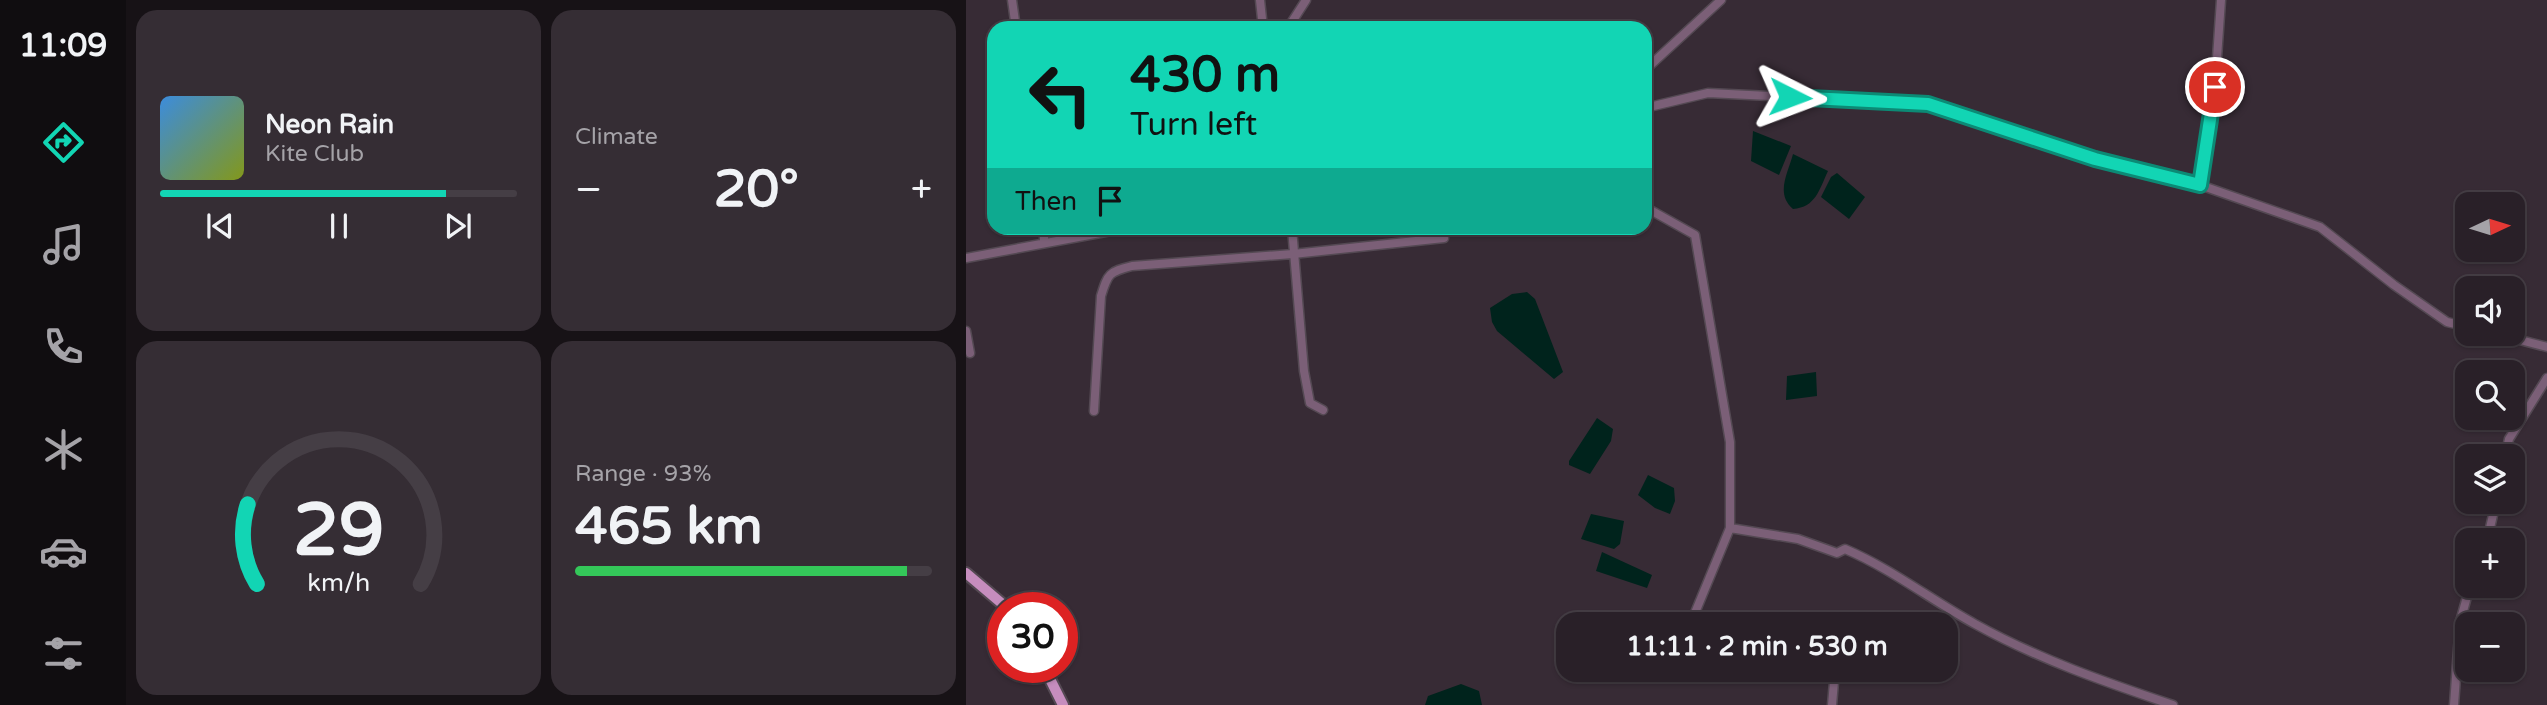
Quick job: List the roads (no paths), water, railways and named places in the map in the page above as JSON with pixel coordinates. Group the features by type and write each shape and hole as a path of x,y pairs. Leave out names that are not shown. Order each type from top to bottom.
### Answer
{"main road":[{"path":"966,573 988,592"},
{"path":"1052,683 1063,705"}],"street":[{"path":"1012,0 1015,21"},
{"path":"1260,0 1262,21"},
{"path":"1293,21 1306,0"},
{"path":"1652,64 1721,0"},
{"path":"2200,185 2215,87 2221,0"},
{"path":"1652,106 1707,93 1928,104 2095,159 2200,185 2319,227 2394,285 2447,322 2455,324"},
{"path":"1652,211 1695,234 1730,442 1730,528 1695,612"},
{"path":"1044,235 1044,242"},
{"path":"966,258 1086,235"},
{"path":"1292,235 1304,371 1310,403 1323,410"},
{"path":"1094,411 1101,296 1106,279 1112,272 1132,266 1293,254 1444,238"},
{"path":"966,331 970,353"},
{"path":"2525,341 2547,347"},
{"path":"2508,444 2547,379"},
{"path":"1730,528 1798,539 1837,552 1845,550 1864,557 1974,624 2039,657 2174,705"},
{"path":"2454,705 2460,622 2467,598"},
{"path":"1832,705 1834,682"}]}
